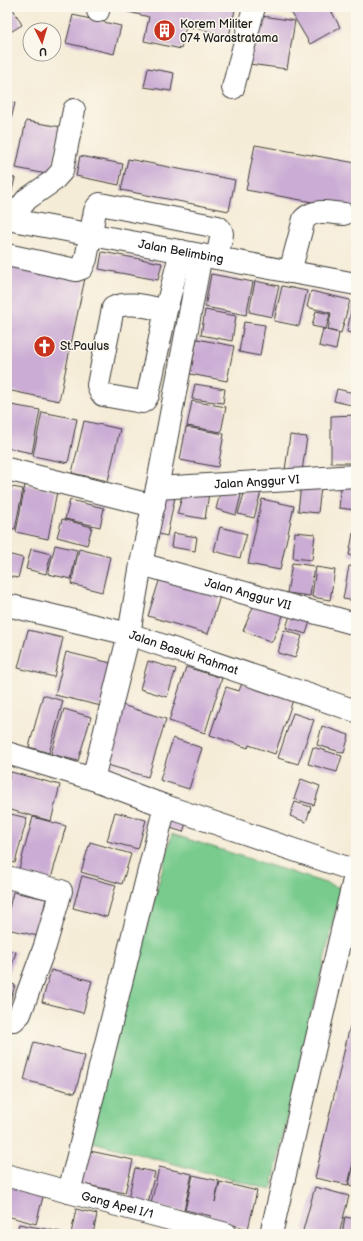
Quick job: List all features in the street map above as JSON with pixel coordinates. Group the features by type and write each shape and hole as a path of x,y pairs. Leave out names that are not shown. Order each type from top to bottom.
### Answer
{"street":[{"path":"233,88 254,7"},
{"path":"9,219 27,199 53,181 62,171 74,110"},
{"path":"7,255 76,270 82,268 86,259 95,211 100,204 218,227 221,230 222,234 200,255 166,310 148,396 142,402 103,395 98,385 113,308 128,304 166,310"},
{"path":"290,272 304,219 309,214 316,211 344,214"},
{"path":"147,245 154,214"},
{"name":"Jalan Belimbing","path":"9,219 356,284"},
{"path":"93,779 129,634 200,255"},
{"name":"Jalan Anggur VI","path":"7,469 155,497 356,476"},
{"name":"Jalan Anggur VII","path":"141,564 356,624"},
{"name":"Jalan Basuki Rahmat","path":"7,605 129,634 356,711"},
{"path":"7,753 93,779 165,806 356,871 271,1234"},
{"path":"69,1192 165,806"},
{"path":"7,877 61,891 45,946 20,1014 14,1020 7,1020"},
{"name":"Gang Apel I/1","path":"9,1176 226,1234"}],"green space":[{"path":"172,834 341,888 271,1190 89,1141"}],"building":[{"path":"7,7 12,7 22,25 7,34"},
{"name":"Korem Militer 074 Warastratama","path":"108,7 221,7 235,10 229,36 186,26 181,49 144,41 149,17"},
{"path":"288,7 329,7 340,27 310,44"},
{"path":"73,15 121,26 114,54 66,43"},
{"path":"256,15 295,21 287,69 249,64"},
{"path":"148,68 174,73 171,91 144,87"},
{"path":"7,101 15,103 9,128 7,127"},
{"path":"26,121 61,127 51,175 16,168"},
{"path":"255,145 356,163 356,219 344,218 345,208 246,190"},
{"path":"80,156 123,164 119,185 76,176"},
{"path":"128,159 235,180 229,211 121,190"},
{"path":"7,177 15,178 9,203 7,202"},
{"path":"102,252 162,263 158,280 99,269"},
{"path":"7,262 85,278 59,401 7,390"},
{"path":"211,274 253,282 246,315 205,307"},
{"path":"255,281 279,286 272,317 249,312"},
{"path":"282,286 307,291 299,326 274,321"},
{"path":"311,291 350,300 341,333 328,330 331,313 307,307"},
{"path":"353,301 356,301 356,334 347,332"},
{"path":"205,310 236,316 232,341 201,335"},
{"path":"316,311 330,314 326,329 312,326"},
{"path":"244,322 265,325 260,356 239,352"},
{"path":"323,329 339,333 336,350 319,346"},
{"path":"197,339 234,346 227,381 190,374"},
{"path":"195,384 225,389 223,403 192,399"},
{"path":"337,389 354,393 351,405 334,401"},
{"path":"192,401 226,407 221,432 187,426"},
{"path":"11,405 40,410 32,453 7,448 7,426"},
{"path":"42,412 77,419 68,463 33,456"},
{"path":"356,415 356,434 353,434 354,463 331,463 331,416"},
{"path":"84,421 120,429 108,481 72,473"},
{"path":"186,427 224,434 218,467 180,460"},
{"path":"290,435 307,437 302,471 285,470"},
{"path":"342,479 356,479 356,510 339,508"},
{"path":"25,485 57,491 48,539 16,532"},
{"path":"301,485 321,487 318,513 298,511"},
{"path":"7,486 23,489 15,529 7,528"},
{"path":"221,490 241,495 236,515 216,509"},
{"path":"245,491 261,492 254,518 238,514"},
{"path":"209,493 205,519 177,514 183,494"},
{"path":"163,495 175,497 167,536 155,533"},
{"path":"262,499 294,506 280,570 248,564"},
{"path":"70,500 104,508 100,527 65,519"},
{"path":"62,519 92,527 87,545 57,537"},
{"path":"220,527 247,534 240,558 214,551"},
{"path":"295,532 315,534 312,560 293,558"},
{"path":"173,533 197,537 195,551 171,547"},
{"path":"353,533 356,533 356,557 349,555"},
{"path":"55,545 77,550 71,579 48,574"},
{"path":"31,549 51,554 46,574 26,569"},
{"path":"79,549 110,557 102,592 71,584"},
{"path":"7,554 23,558 18,578 7,576"},
{"path":"292,563 314,566 310,596 287,593"},
{"path":"349,566 356,567 356,601 343,599"},
{"path":"316,567 335,570 330,600 312,597"},
{"path":"160,578 220,596 208,634 148,616"},
{"path":"256,600 285,611 272,642 243,631"},
{"path":"292,609 312,615 306,634 286,628"},
{"path":"28,630 63,638 54,677 18,668"},
{"path":"284,630 302,636 295,658 278,653"},
{"path":"66,652 111,663 101,706 55,695"},
{"path":"148,661 176,669 167,697 140,689"},
{"path":"186,667 222,678 205,733 169,721"},
{"path":"242,683 293,700 275,754 249,745 248,748 210,735 226,687 239,691"},
{"path":"43,695 63,701 49,753 29,747"},
{"path":"122,705 166,719 148,777 104,764"},
{"path":"64,709 91,717 78,761 51,754"},
{"path":"293,713 314,720 298,764 278,758"},
{"path":"322,726 349,735 344,753 317,745"},
{"path":"173,738 202,748 189,789 160,780"},
{"path":"313,747 342,756 337,772 308,764"},
{"path":"11,772 60,785 51,821 7,809 7,785"},
{"path":"301,779 320,786 314,805 294,799"},
{"path":"295,802 311,807 306,822 290,816"},
{"path":"115,812 146,820 138,849 107,841"},
{"path":"7,813 27,818 15,863 7,861"},
{"path":"33,817 66,826 50,882 18,873"},
{"path":"170,818 186,823 183,832 167,827"},
{"path":"90,842 131,854 122,884 81,872"},
{"path":"82,876 116,885 107,917 73,908"},
{"path":"13,892 46,899 38,936 7,929 7,917"},
{"path":"7,950 16,952 9,974 7,973"},
{"path":"51,970 92,981 83,1013 42,1002"},
{"path":"7,983 15,985 9,1006 7,1006"},
{"path":"352,1017 356,1018 356,1150 348,1185 315,1178"},
{"path":"34,1042 85,1056 75,1093 24,1080"},
{"path":"85,1150 133,1160 125,1193 78,1183"},
{"path":"356,1159 356,1187 349,1185"},
{"path":"159,1167 192,1174 184,1211 151,1204"},
{"path":"135,1168 155,1172 147,1208 127,1204"},
{"path":"193,1175 219,1181 215,1202 220,1182 257,1191 248,1229 211,1219 211,1216 185,1210"},
{"path":"7,1184 44,1193 36,1224 7,1216"},
{"path":"315,1187 349,1196 339,1234 302,1234"},
{"path":"76,1209 97,1214 93,1234 71,1234"},
{"path":"345,1217 356,1219 356,1234 342,1234"},
{"path":"19,1224 61,1232 61,1234 16,1234"}],"place":[{"name":"Korem Militer 074 Warastratama","path":"165,31"},
{"name":"St.Paulus","path":"44,346"}]}
